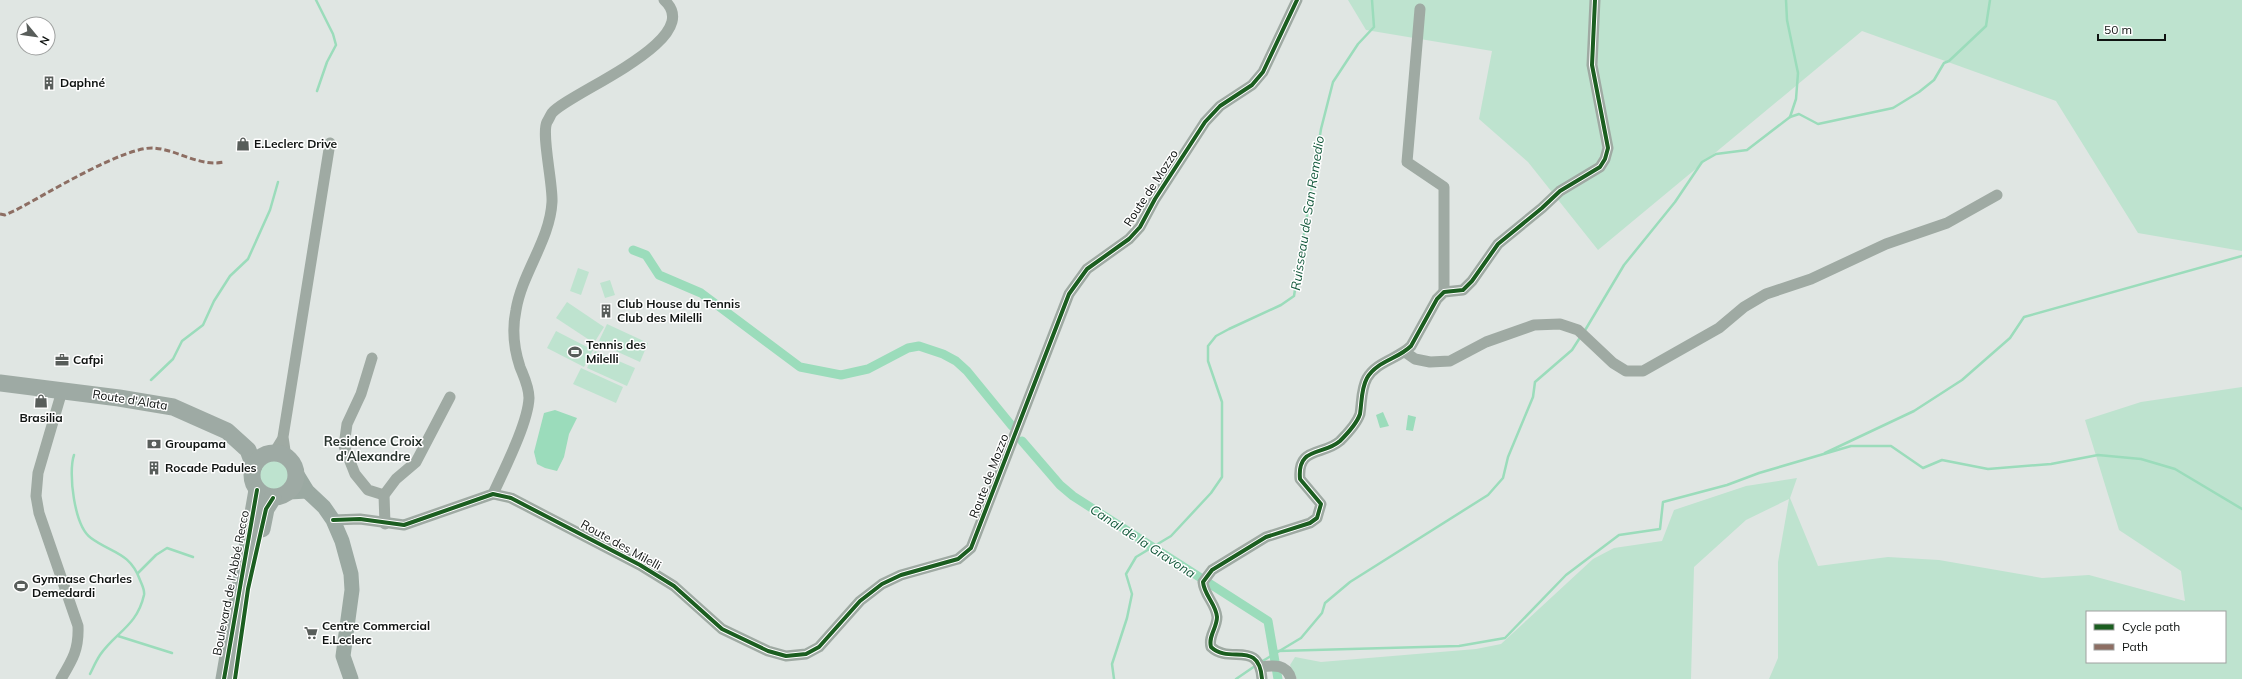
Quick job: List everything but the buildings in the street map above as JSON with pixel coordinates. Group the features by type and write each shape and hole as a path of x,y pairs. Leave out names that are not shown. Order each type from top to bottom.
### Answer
{"main road":[{"name":"Route d'Alata","path":"0,383 110,396 173,407 227,431 268,454"},
{"path":"268,454 291,461 296,473 296,480 289,492 273,498 267,497 257,490 252,478 268,454"},
{"name":"Boulevard de l'Abbé Recco","path":"224,679 257,490"},
{"name":"Boulevard de l'Abbé Recco","path":"235,679 248,589 266,509 273,498"}],"street":[{"path":"333,520 360,519 385,524 404,525 494,494 527,412 529,397 527,385 514,346 515,312 519,290 551,216 552,201 550,162 545,135 546,124 552,113 568,101 657,44 670,30 673,19 668,3 664,0"},
{"name":"Route de Mozzo","path":"971,548 1034,388 1059,317 1072,289 1087,269 1129,239 1140,227 1155,199 1205,122 1220,106 1252,85 1263,72 1297,0"},
{"path":"1290,679 1289,672 1282,667 1259,663 1244,654 1222,654 1211,647 1210,641 1217,618 1216,610 1204,589 1203,582 1212,570 1266,537 1310,524 1317,518 1321,504 1316,495 1300,479 1302,461 1309,454 1339,442 1353,427 1359,415 1362,388 1376,367 1405,352 1411,346 1437,299 1444,292 1463,290 1472,281 1498,244 1542,208 1560,191 1600,167 1605,159 1608,148 1592,65 1595,0"},
{"path":"1420,9 1407,162 1444,187 1444,292"},
{"path":"268,454 330,143"},
{"path":"1405,352 1415,359 1430,362 1450,361 1486,342 1534,325 1560,324 1578,330 1619,367 1630,372 1643,371 1719,328 1744,307 1766,294 1811,279 1886,244 1947,223 1997,195"},
{"path":"372,358 361,394 347,424 344,446 355,474 368,490 384,495"},
{"path":"62,391 38,473 36,487 39,513 78,626 78,642 74,659 62,679"},
{"path":"385,524 384,495 396,479 416,462 450,397"},
{"path":"296,473 307,491 324,507 333,520 342,541 352,574 352,590 343,656 350,679"},
{"path":"289,492 307,491"},
{"name":"Route des Milelli","path":"494,494 511,498 534,508 640,565 674,586 722,629 768,651 786,656 806,654 819,647 860,601 882,584 902,575 958,559 971,548"},
{"path":"1259,663 1262,679"}],"shaded area":[{"path":"1348,0 2242,0 2242,251 2138,233 2056,101 1862,31 1598,250 1528,162 1479,119 1492,51 1366,30"},
{"path":"578,268 589,272 581,295 570,291"},
{"path":"610,280 615,295 605,298 600,283"},
{"path":"567,302 604,327 594,343 556,318"},
{"path":"607,324 648,343 640,362 598,343"},
{"path":"556,331 593,350 584,367 547,348"},
{"path":"595,351 635,368 627,386 587,368"},
{"path":"581,368 623,387 616,403 573,384"},
{"path":"2242,387 2242,679 1769,679 1778,658 1778,562 1789,499 1746,520 1694,567 1691,679 1297,679 1290,665 1295,657 1321,662 1476,649 1501,644 1593,559 1614,548 1662,541 1674,510 1746,486 1797,478 1790,498 1818,566 1888,557 1939,560 2042,578 2089,575 2185,601 2181,571 2119,530 2085,420 2141,402"},
{"path":"555,410 577,418 569,434 564,457 557,471 537,464 534,452 544,413"},
{"path":"1383,412 1389,426 1380,428 1376,415"},
{"path":"1408,415 1416,417 1413,431 1406,430"},
{"path":"271,459 277,459 286,463 290,475 286,487 277,491 271,491 262,487 258,478 258,472 262,463"}],"waterway":[{"path":"316,0 333,34 336,45 327,62 317,91"},
{"name":"Ruisseau de San Remedio","path":"1114,679 1112,664 1127,618 1132,594 1126,574 1136,557 1171,536 1211,493 1222,477 1222,402 1208,361 1208,346 1216,336 1281,305 1294,296 1321,129 1333,82 1358,44 1374,27 1372,0"},
{"path":"1786,0 1787,20 1798,73 1796,99 1790,117"},
{"path":"1584,332 1624,265 1675,202 1702,162 1716,154 1747,150 1790,117 1799,114 1818,124 1893,108 1919,92 1934,80 1944,63 1949,61 1986,26 1990,0"},
{"path":"151,380 173,359 182,341 203,325 214,301 230,276 248,259 270,210 278,182"},
{"name":"Canal de la Gravona","path":"633,250 646,255 659,275 701,293 800,367 841,375 868,369 908,348 919,346 943,354 956,361 967,371 1012,426"},
{"path":"1825,453 1914,411 1962,380 2010,338 2024,317 2242,256"},
{"path":"1261,662 1301,638 1322,613 1325,603 1350,582 1488,495 1503,478 1508,457 1533,397 1535,382 1572,350 1581,336"},
{"name":"Canal de la Gravona","path":"1022,441 1060,485 1073,496 1268,621 1278,679"},
{"path":"1278,651 1459,646 1505,638 1566,575 1619,535 1660,529 1663,502 1727,485 1759,473 1851,446 1891,446 1923,468 1942,460 1988,469 2051,464 2098,455 2141,459 2175,469 2242,509"},
{"path":"74,455 72,463 72,486 80,522 85,532 98,543 125,558 136,571 144,591 141,606 131,622 106,647 90,674"},
{"path":"138,573 156,555 167,548 193,557"},
{"path":"118,636 172,653"},
{"path":"1236,679 1255,666"}],"marked path":[{"path":"0,214 5,215 16,210 64,183 105,163 141,149 163,149 206,162 224,162"}],"cycle path":[{"path":"333,520 360,519 404,525 493,494 511,498 640,565 674,586 722,629 768,651 786,656 806,654 819,647 860,601 882,584 901,575 958,559 971,548 1069,294 1087,269 1129,239 1140,227 1155,199 1205,122 1220,106 1252,85 1263,72 1297,0"},
{"path":"1262,679 1260,667 1250,656 1227,654 1219,652 1211,647 1210,643 1217,617 1215,608 1205,591 1203,582 1212,570 1266,537 1310,523 1317,518 1321,504 1300,479 1300,469 1307,456 1333,446 1352,428 1360,414 1364,386 1371,372 1411,346 1437,299 1444,292 1463,290 1472,281 1498,244 1542,208 1560,191 1600,167 1605,159 1608,148 1592,65 1595,0"},
{"path":"224,679 257,490"},
{"path":"235,679 248,589 266,509 273,498"}],"place":[{"name":"Daphné","path":"49,83"},
{"name":"E.Leclerc Drive","path":"243,144"},
{"name":"Club House du Tennis Club des Milelli","path":"606,311"},
{"name":"Tennis des Milelli","path":"575,352"},
{"name":"Cafpi","path":"62,360"},
{"name":"Brasilia","path":"41,401"},
{"name":"Groupama","path":"154,444"},
{"name":"Rocade Padules","path":"154,468"},
{"name":"Gymnase Charles Demedardi","path":"21,586"},
{"name":"Centre Commercial E.Leclerc","path":"311,633"}],"district":[{"name":"Residence Croix d'Alexandre","path":"373,448"}]}
